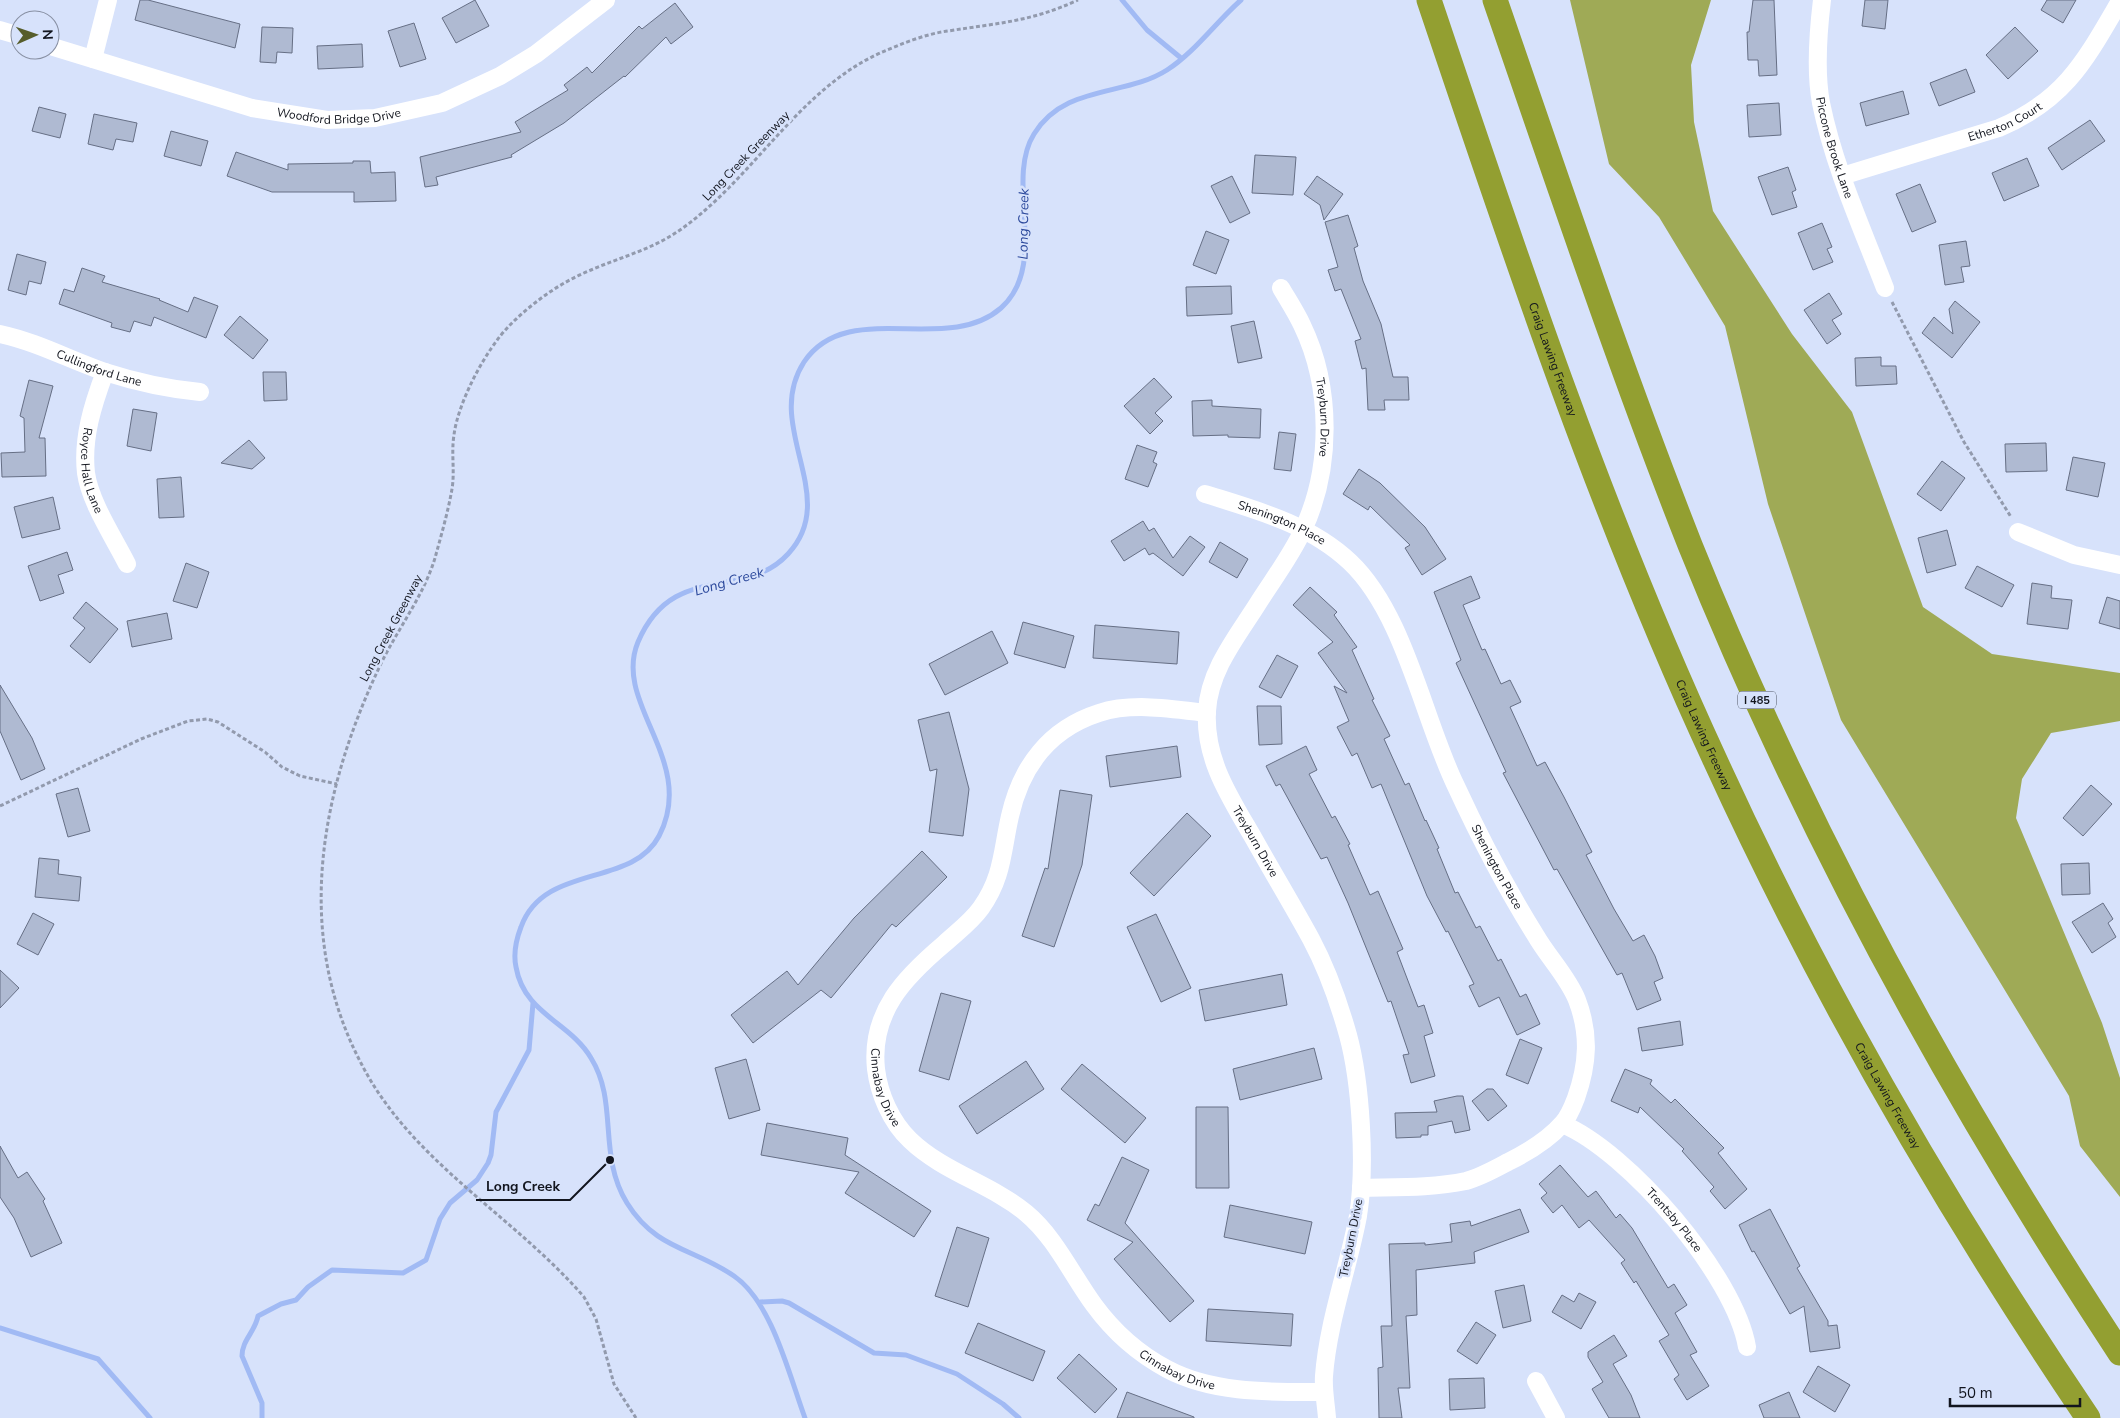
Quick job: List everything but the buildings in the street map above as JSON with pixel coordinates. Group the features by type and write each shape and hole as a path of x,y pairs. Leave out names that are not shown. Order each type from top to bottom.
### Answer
{"highway":[{"name":"Craig Lawing Freeway","path":"1428,0 1502,217 1585,447 1644,597 1714,759 1756,848 1868,1063 1956,1215 2024,1324 2088,1418"},
{"name":"I 485","path":"1495,0 1640,413 1691,547 1794,780 1892,974 1959,1092 2060,1262 2120,1353"},
{"path":"2024,1324 2070,1418"}],"street":[{"path":"93,59 108,0"},
{"name":"Woodford Bridge Drive","path":"60,49 252,108 327,120 375,118 442,103 500,76 536,54 606,0"},
{"name":"Piccone Brook Lane","path":"1822,0 1818,59 1820,102 1834,154 1885,288"},
{"name":"Etherton Court","path":"1842,176 1999,128 2041,106 2073,76 2085,61 2120,1"},
{"name":"Treyburn Drive","path":"1281,288 1302,325 1315,358 1324,416 1323,457 1319,480 1304,529 1229,648 1209,696 1207,713 1212,756 1223,787 1311,939 1342,1016 1353,1058 1358,1093 1361,1188 1352,1242 1327,1356 1324,1392 1327,1418"},
{"name":"Cullingford Lane","path":"0,334 30,342 105,372 173,390 200,392"},
{"name":"Royce Hall Lane","path":"105,372 88,424 86,474 94,498 128,564"},
{"name":"Shenington Place","path":"1205,494 1304,529 1328,542 1352,564 1376,596 1403,650 1432,729 1459,793 1535,935 1576,997 1584,1024 1587,1050 1584,1076 1574,1103 1562,1124 1517,1158 1469,1180 1436,1186 1361,1188"},
{"path":"2018,532 2074,556 2120,564"},
{"name":"Cinnabay Drive","path":"1207,713 1153,708 1126,708 1099,712 1061,732 1037,754 1017,787 1009,819 1002,864 996,882 970,921 914,970 894,994 877,1036 876,1070 888,1111 909,1140 926,1153 994,1190 1027,1214 1042,1229 1094,1306 1132,1346 1167,1369 1203,1382 1236,1388 1324,1392"},
{"name":"Trentsby Place","path":"1562,1124 1574,1129 1606,1152 1648,1190 1678,1223 1714,1271 1734,1304 1747,1347"},
{"path":"1536,1381 1556,1418"}],"path":[{"name":"Long Creek Greenway","path":"636,1418 614,1384 596,1319 584,1297 414,1138 384,1102 352,1046 333,994 323,943 320,883 324,840 337,784 355,723 366,694 390,645 426,581 433,564 450,498 454,472 453,442 459,416 489,350 510,325 551,292 571,279 646,249 689,224 718,201 817,95 831,83 870,59 928,35 1000,25 1035,17 1078,0"},
{"path":"1885,288 1964,442 2009,512 2018,532"},
{"path":"0,806 141,738 188,720 207,719 218,722 265,752 282,767 300,776 337,784"}],"green space":[{"path":"1570,0 1711,0 1691,65 1694,122 1713,211 1792,334 1852,412 1923,607 1992,654 2120,673 2120,721 2051,733 2022,779 2016,818 2102,1023 2120,1078 2120,1197 2080,1146 2069,1096 1841,720 1768,504 1725,326 1659,217 1609,164"}],"waterway":[{"path":"1122,0 1147,30 1181,58"},
{"name":"Long Creek","path":"805,1418 778,1341 759,1303 747,1288 734,1276 719,1267 676,1247 650,1230 627,1203 618,1185 613,1166 604,1093 599,1075 591,1058 572,1035 538,1007 528,996 521,983 515,962 515,952 521,927 532,907 548,893 629,863 646,852 659,836 668,809 669,783 663,758 636,688 633,665 638,642 653,617 670,600 689,591 751,576 770,568 788,554 802,532 807,509 806,485 791,411 793,387 804,362 823,343 846,333 871,329 953,328 979,321 1001,308 1015,290 1023,269 1025,246 1023,175 1026,153 1034,134 1047,118 1062,107 1096,93 1133,84 1167,70 1187,55 1241,0"},
{"path":"262,1418 262,1403 242,1356 244,1345 258,1316 281,1304 296,1300 308,1287 332,1270 403,1273 426,1260 440,1219 450,1203 477,1180 488,1163 491,1155 496,1112 529,1050 533,1003"},
{"path":"760,1302 782,1301 789,1303 874,1353 906,1355 957,1374 1003,1404 1019,1418"},
{"path":"0,1328 98,1359 150,1418"}],"place":[{"name":"Long Creek","path":"610,1160"}]}
